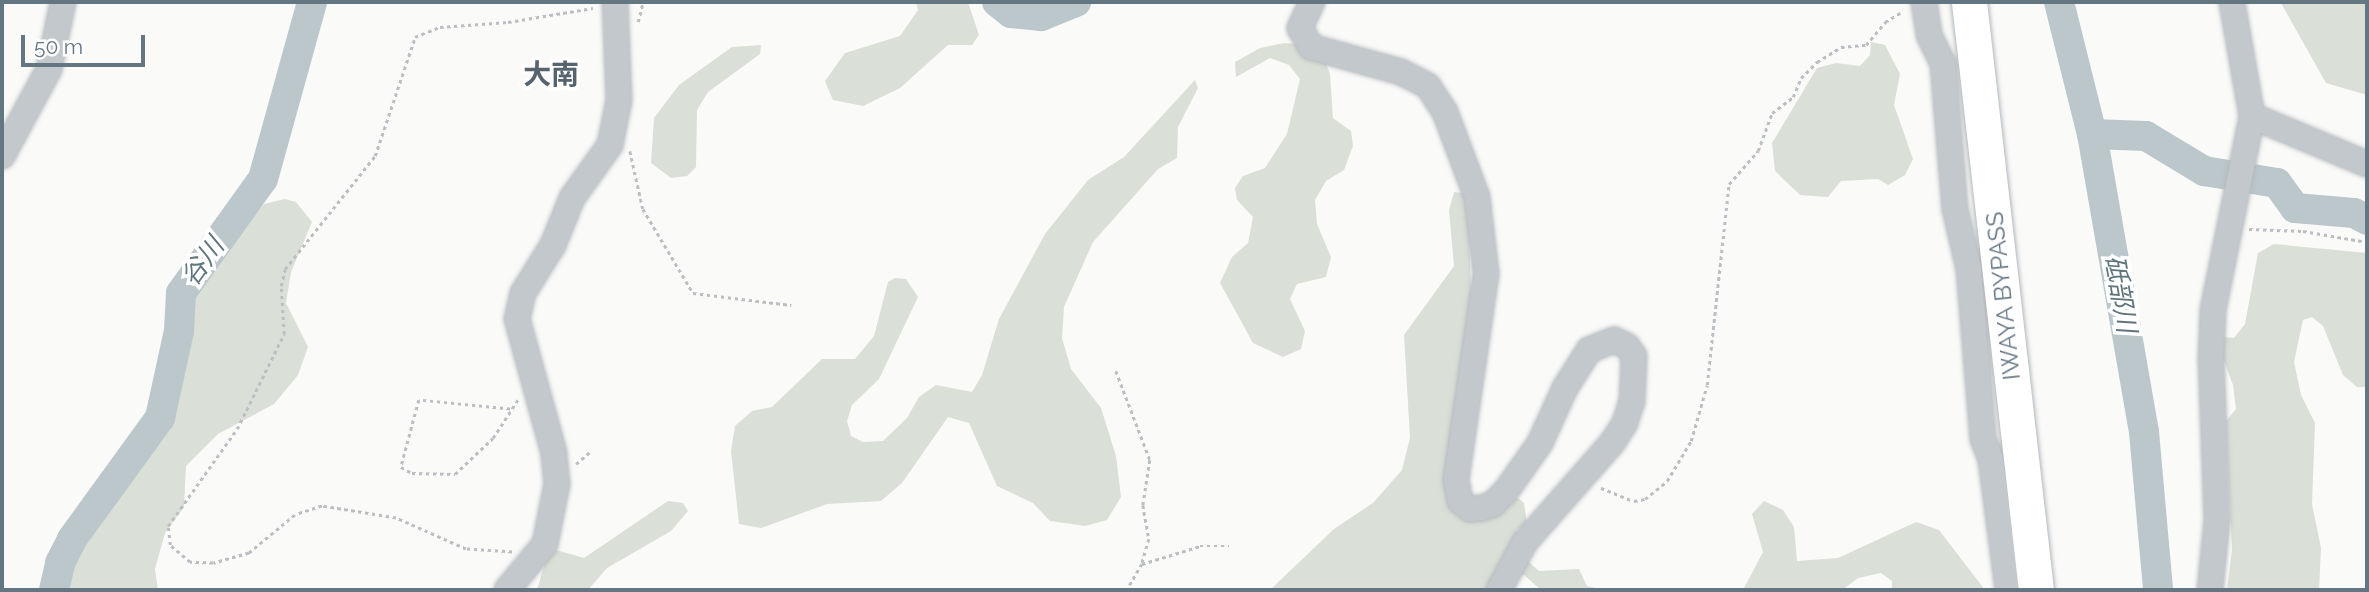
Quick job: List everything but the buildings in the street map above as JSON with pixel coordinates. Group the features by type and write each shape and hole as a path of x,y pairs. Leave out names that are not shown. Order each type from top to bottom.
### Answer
{"highway":[{"name":"IWAYA BYPASS","path":"1969,2 2036,590"}],"street":[{"path":"2,156 49,69 63,2"},
{"path":"1312,2 1300,28 1311,47 1401,72 1428,86 1445,111 1476,197 1486,274 1456,480 1460,501 1470,509 1482,508 1493,504 1506,491 1540,443 1564,388 1589,350 1614,340 1627,346 1634,356 1632,401 1625,423 1576,486 1518,551 1499,590"},
{"path":"1932,75 1934,47 1941,33 1943,2"},
{"path":"2210,590 2217,520 2211,360 2226,228 2252,116 2232,2"},
{"path":"507,590 534,562 545,544 557,484 554,453 519,331 520,305 572,198 610,145 619,100 606,4"},
{"path":"1916,5 1942,64 1955,209 1969,269 1983,439 1991,460 2008,590"},
{"path":"2252,116 2367,164"}],"path":[{"path":"638,31 643,2"},
{"path":"534,562 522,553 466,550 396,519 345,508 322,506 295,515 249,553 213,563 190,562 176,554 168,526 237,429 258,381 285,334 281,286 285,269 375,156 415,37 440,27 508,22 606,4"},
{"path":"1576,486 1598,487 1634,501 1656,492 1667,481 1691,441 1703,406 1732,177 1758,151 1772,113 1793,97 1807,70 1841,47 1866,46 1885,22 1916,5"},
{"path":"630,141 631,165 638,174 643,209 693,293 791,305"},
{"path":"2226,228 2302,231 2367,242"},
{"path":"1116,371 1150,460 1143,505 1149,539 1142,564 1127,590"},
{"path":"510,408 419,400 401,467 412,473 455,474 494,438 510,408 534,384"},
{"path":"1142,564 1200,546 1229,546"}],"shaded area":[{"path":"916,2 968,2 979,35 972,45 948,45 900,88 863,106 833,100 825,81 845,53 900,36 918,10"},
{"path":"1004,2 1068,2 1053,11 1016,8"},
{"path":"2367,2 2367,95 2326,83 2281,3"},
{"path":"1871,42 1885,45 1900,74 1894,105 1913,159 1905,175 1888,185 1878,179 1841,181 1828,197 1800,195 1775,171 1772,143 1817,68 1836,63 1860,66 1870,55"},
{"path":"1284,43 1300,44 1325,61 1330,74 1333,118 1351,131 1353,146 1344,170 1326,181 1315,200 1317,224 1331,257 1326,277 1297,284 1290,299 1305,331 1301,349 1283,357 1253,343 1220,283 1232,257 1248,243 1253,217 1237,200 1235,188 1243,176 1265,168 1287,134 1300,79 1289,65 1270,58 1236,77 1235,62 1260,48"},
{"path":"761,45 760,54 708,92 697,110 696,167 687,176 671,178 651,163 654,118 679,85 732,47"},
{"path":"1195,80 1198,88 1178,127 1177,158 1158,169 1093,242 1064,307 1062,338 1071,369 1101,408 1116,456 1121,497 1107,520 1085,526 1050,521 1033,503 997,486 969,423 948,417 902,483 881,501 827,504 761,528 739,524 731,451 735,426 752,411 772,407 822,359 855,359 874,336 888,282 895,278 906,279 918,297 879,379 852,405 847,421 851,436 863,442 883,441 907,418 919,397 936,385 972,392 982,375 999,319 1045,234 1088,180 1124,157"},
{"path":"1454,192 1462,193 1468,200 1472,320 1462,353 1448,495 1499,504 1518,498 1524,503 1527,524 1517,530 1513,547 1539,571 1579,569 1587,586 1603,590 1541,590 1524,575 1508,577 1492,590 1270,590 1334,529 1373,503 1402,470 1410,438 1404,335 1454,266 1449,210"},
{"path":"285,199 296,202 312,222 291,272 286,303 308,347 298,375 274,404 218,434 186,466 184,507 165,533 155,569 158,590 64,590 76,549 163,428 188,333 191,300 204,275 264,204"},
{"path":"2274,244 2367,253 2367,387 2357,387 2343,375 2323,326 2312,317 2303,320 2294,362 2301,395 2315,423 2312,504 2321,548 2319,590 2227,590 2232,550 2226,421 2236,409 2233,385 2223,358 2223,337 2234,338 2245,324 2258,253"},
{"path":"668,501 683,503 688,511 671,531 607,568 588,590 537,590 547,556 556,550 584,558"},
{"path":"1764,501 1783,510 1794,527 1797,561 1838,558 1916,522 1939,530 1985,590 1892,590 1892,581 1881,573 1858,578 1842,590 1743,590 1763,552 1752,514"}],"waterway":[{"name":"谷川","path":"54,590 60,563 72,539 160,418 179,331 181,293 263,179 312,2"},
{"path":"997,2 1011,13 1041,16 1076,2"},
{"name":"砥部川","path":"2059,2 2092,134 2144,432 2158,590"},
{"path":"2092,134 2146,136 2204,171 2277,183 2295,208 2354,213 2367,220"}],"district":[{"name":"大南","path":"551,75"}]}
